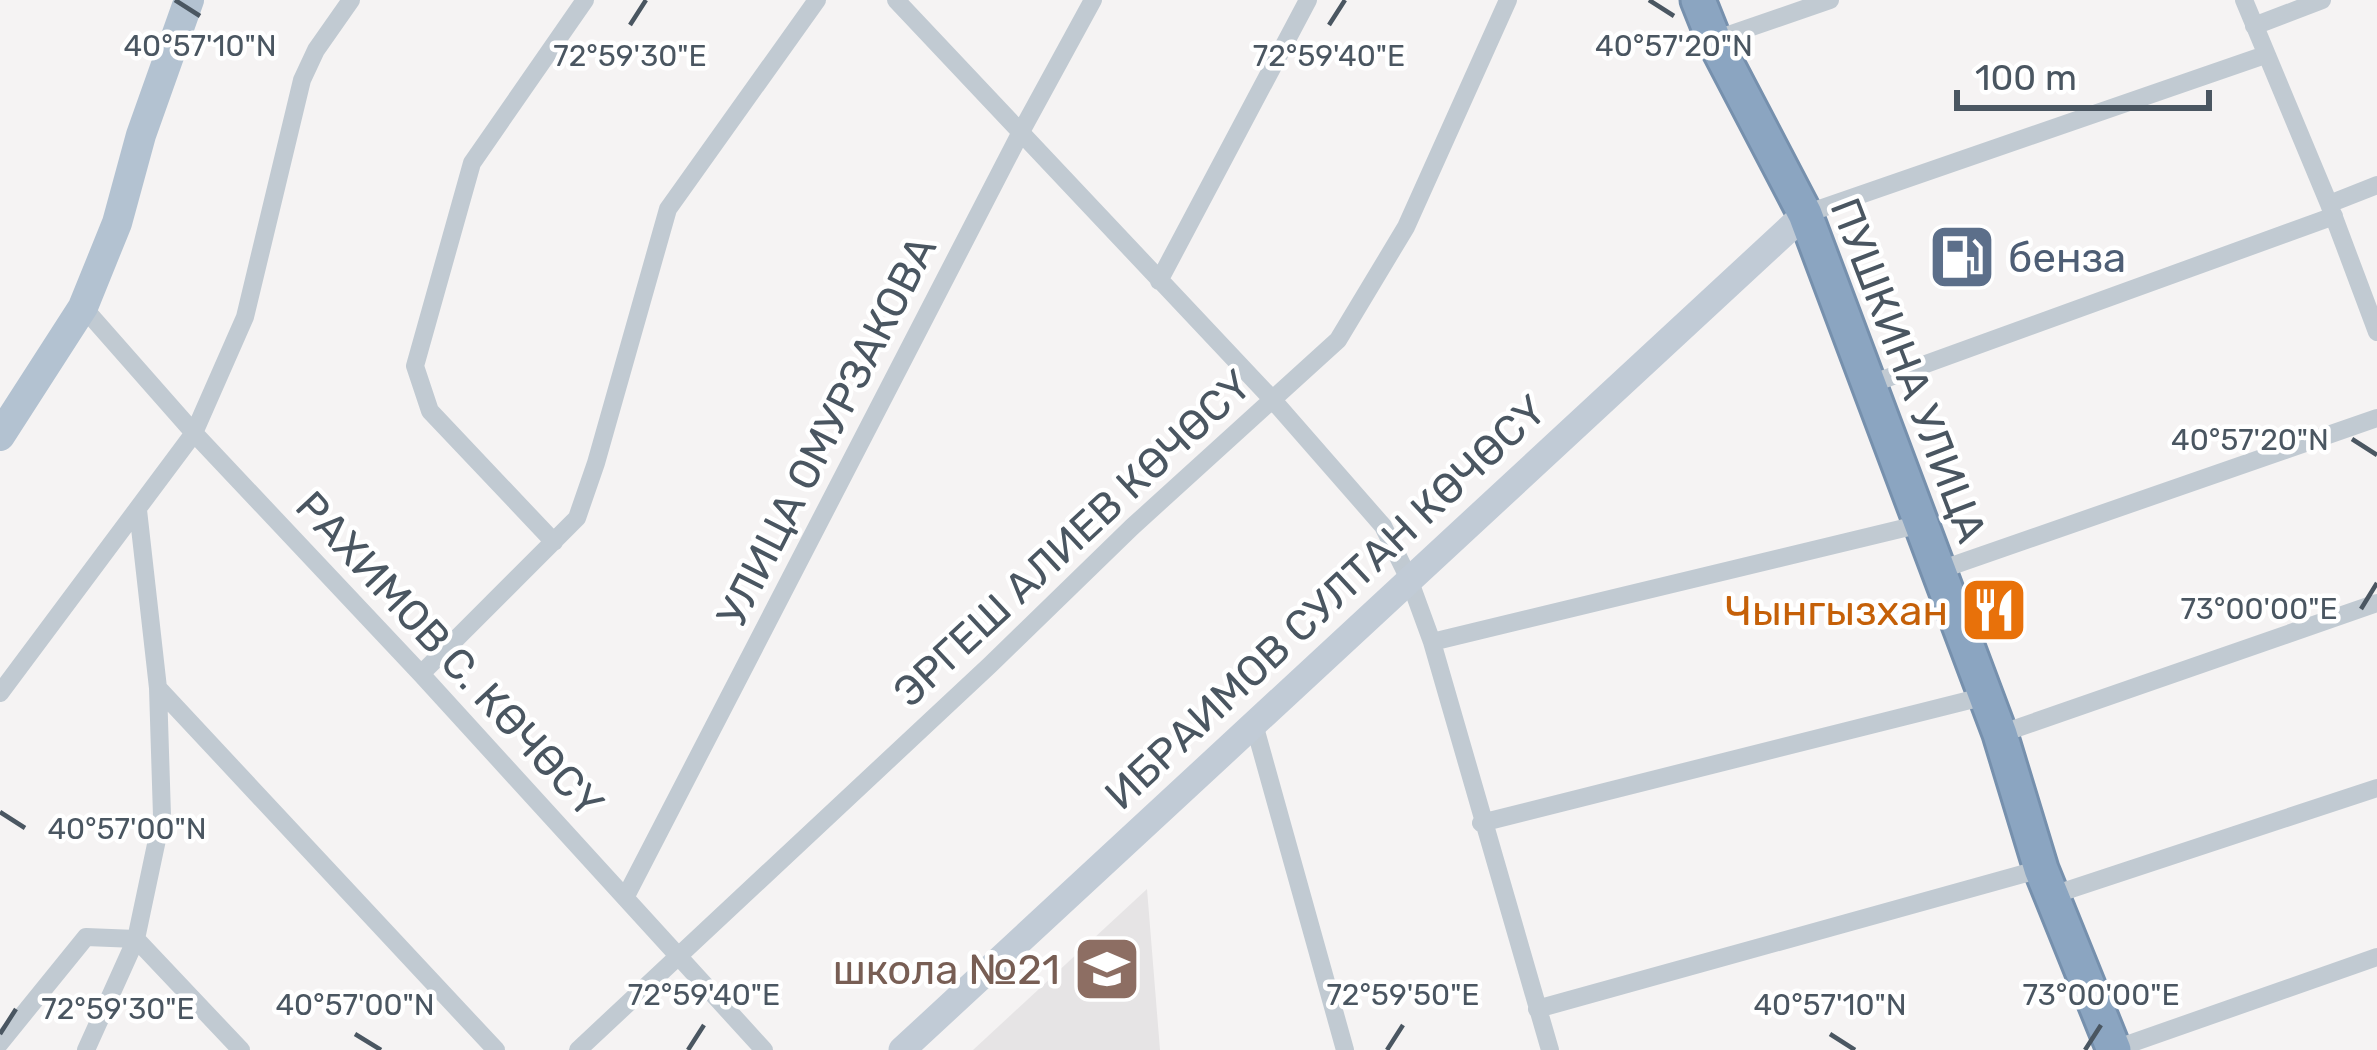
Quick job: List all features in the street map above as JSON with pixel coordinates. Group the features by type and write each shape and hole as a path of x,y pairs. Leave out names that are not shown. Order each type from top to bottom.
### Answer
{"highway":[{"name":"ПУШКИНА УЛИЦА","path":"1698,0 1805,214 2000,734 2047,882 2113,1050"}],"main road":[{"path":"0,436 83,307 117,223 141,135 189,0"},
{"name":"ИБРАИМОВ СУЛТАН КӨЧӨСҮ","path":"902,1050 1805,214"}],"street":[{"path":"0,694 194,433 245,317 302,80 316,50 351,0"},
{"path":"554,542 430,411 415,366 472,163 585,0"},
{"path":"422,674 577,518 668,209 817,0"},
{"path":"896,0 1272,399 1383,526 1432,642 1550,1050"},
{"name":"УЛИЦА ОМУРЗАКОВА","path":"626,896 1093,0"},
{"path":"1159,281 1308,0"},
{"name":"ЭРГЕШ АЛИЕВ КӨЧӨСҮ","path":"578,1050 1132,526 1338,340 1406,227 1508,0"},
{"path":"1714,40 1829,0"},
{"path":"2244,0 2377,332"},
{"path":"2254,26 2322,0"},
{"path":"1805,214 2265,55"},
{"path":"1868,385 2332,210 2377,185"},
{"name":"РАХИМОВ С. КӨЧӨСҮ","path":"83,307 764,1050"},
{"path":"1936,571 2377,418"},
{"path":"86,1050 136,939 162,816 158,688 138,510"},
{"path":"1432,642 1921,524"},
{"path":"2000,734 2377,604"},
{"path":"158,688 496,1050"},
{"path":"1481,823 1986,696"},
{"path":"1254,724 1345,1050"},
{"path":"1537,1010 2047,882 2377,788"},
{"path":"0,1043 86,937 136,939 241,1050"},
{"path":"2113,1050 2377,957"}],"shaded area":[{"name":"школа №21","path":"1147,889 1160,1050 973,1050"}],"place":[{"name":"бенза","path":"1962,257"},
{"name":"Чынгызхан","path":"1994,610"},
{"name":"школа №21","path":"1107,969"}]}
